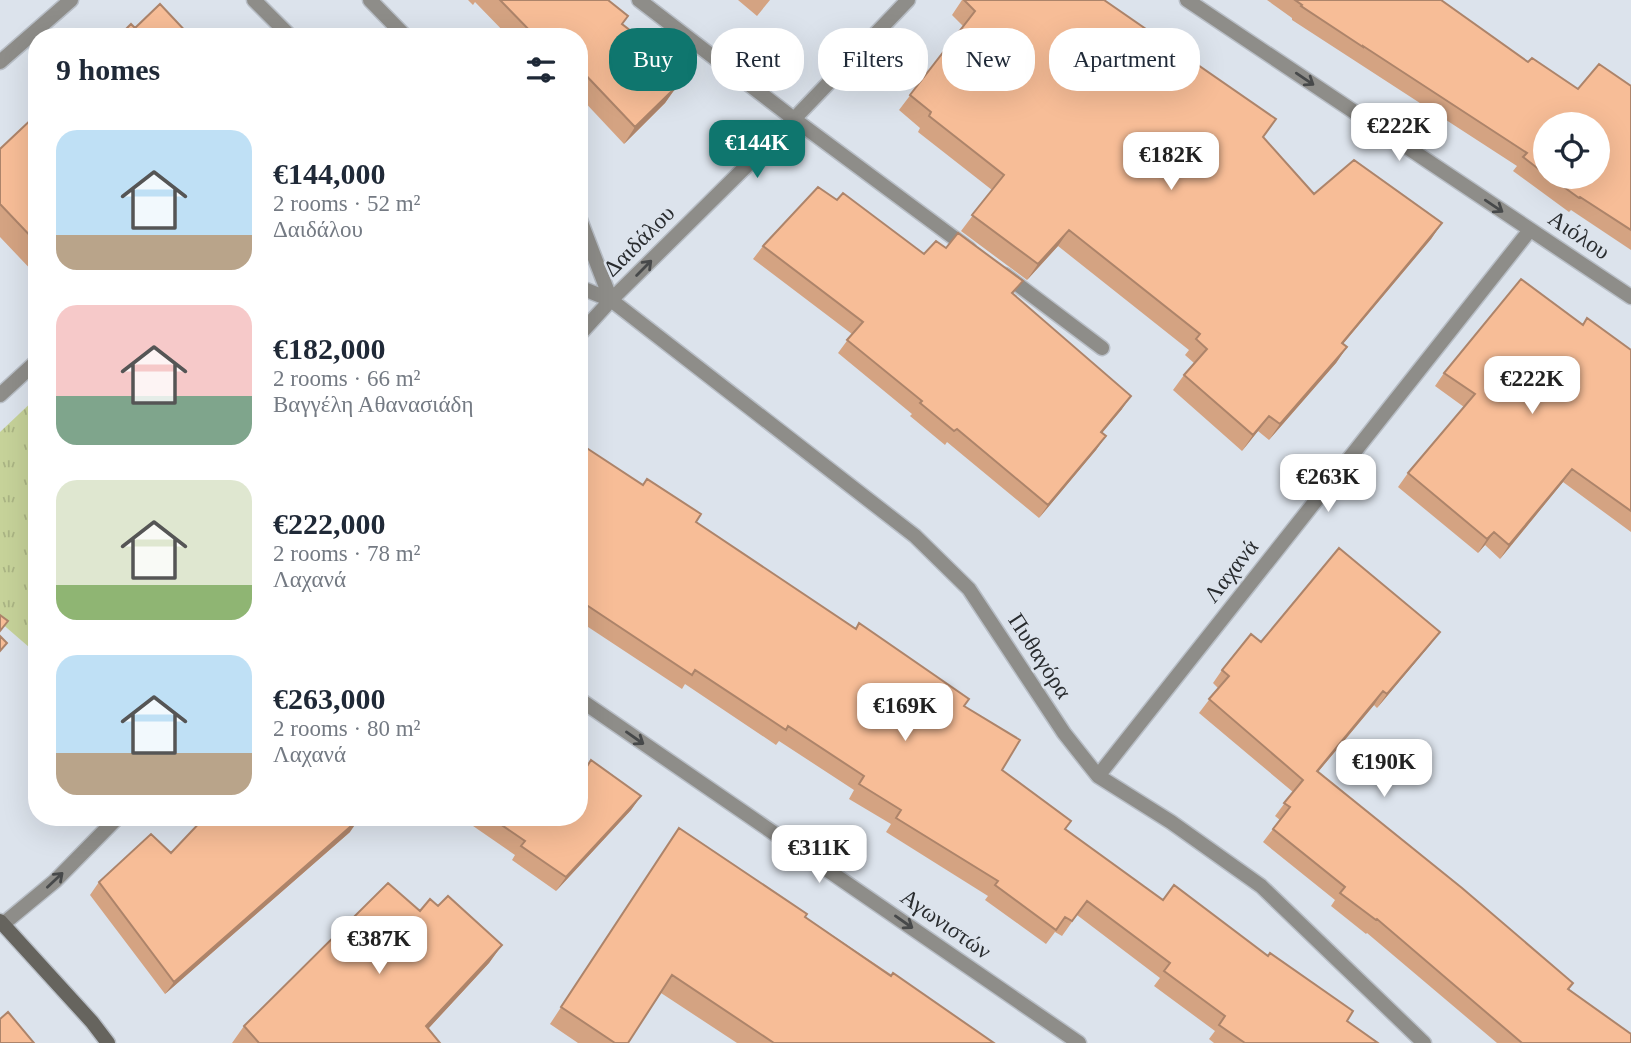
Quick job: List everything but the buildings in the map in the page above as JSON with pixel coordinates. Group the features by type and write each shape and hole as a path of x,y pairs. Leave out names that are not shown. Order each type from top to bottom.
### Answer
{"street":[{"path":"39,28 71,0"},
{"path":"254,0 282,28"},
{"path":"370,0 397,28"},
{"path":"639,0 1102,348"},
{"name":"Δαιδάλου","path":"588,325 908,0"},
{"name":"Αιόλου","path":"1187,0 1631,297"},
{"path":"0,62 28,38"},
{"name":"Λαχανά","path":"1098,776 1530,230"},
{"path":"588,240 611,300"},
{"name":"Πυθαγόρα","path":"588,291 611,300 915,536 969,589 1064,733 1098,776 1171,822 1261,886 1424,1043"},
{"path":"0,395 28,369"},
{"name":"Αγωνιστών","path":"588,705 1079,1043"},
{"path":"108,1043 92,1021 1,923 55,881 109,826"}],"green space":[{"path":"28,406 28,646 0,622 0,432"}]}
